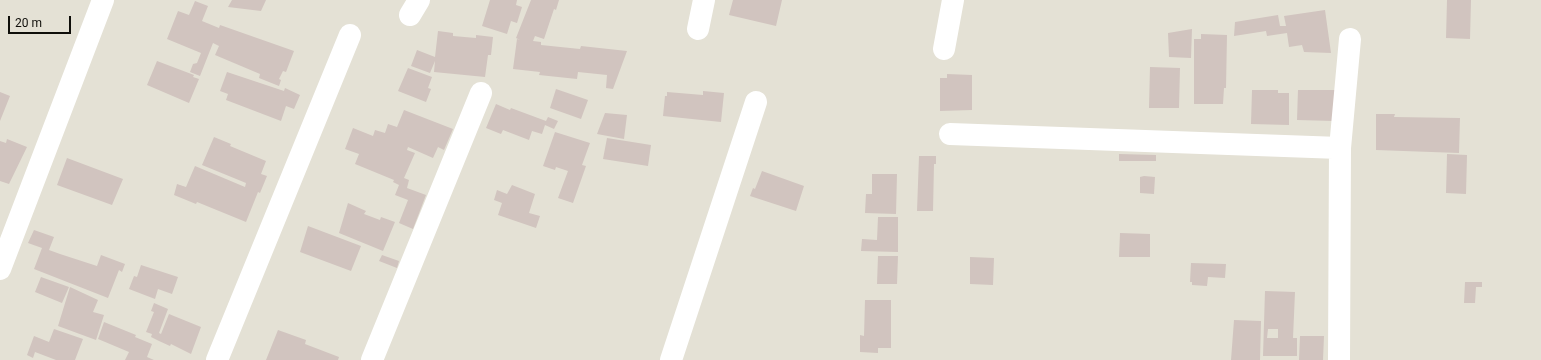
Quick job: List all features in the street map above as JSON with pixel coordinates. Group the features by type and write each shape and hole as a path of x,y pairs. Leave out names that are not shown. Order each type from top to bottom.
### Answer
{"street":[{"path":"0,269 103,0"},
{"path":"698,29 704,0"},
{"path":"944,49 953,0"},
{"path":"217,360 350,35"},
{"path":"1339,360 1340,148 1350,39"},
{"path":"372,360 481,93"},
{"path":"671,360 756,102"},
{"path":"950,134 1340,148"}],"building":[{"path":"232,0 266,0 261,11 228,7"},
{"path":"490,0 517,0 516,5 522,7 517,23 511,21 507,34 482,26"},
{"path":"531,0 559,0 556,10 554,9 544,39 535,36 533,41 541,42 541,45 580,49 581,46 627,51 613,89 606,88 607,75 578,72 577,79 539,75 540,72 513,69 517,39 520,40 516,38"},
{"path":"733,0 782,0 776,26 729,15"},
{"path":"1447,0 1471,0 1470,39 1446,38"},
{"path":"195,1 208,6 202,21 219,28 220,25 294,51 286,72 283,71 279,79 281,80 279,86 259,78 260,74 215,55 219,46 213,43 200,76 190,72 193,64 197,63 201,53 167,39 178,11 189,15"},
{"path":"1325,10 1331,53 1304,52 1302,45 1289,47 1287,33 1267,36 1266,31 1234,36 1235,22 1278,15 1280,26 1286,26 1284,16"},
{"path":"1192,29 1191,58 1169,57 1168,33"},
{"path":"438,31 453,33 453,36 476,38 476,35 493,37 491,55 488,55 485,77 434,72 435,61 430,73 411,66 417,50 435,57"},
{"path":"1201,34 1227,35 1226,88 1224,88 1223,104 1194,104 1194,39 1201,39"},
{"path":"157,61 194,75 193,77 199,79 189,103 147,85"},
{"path":"1150,67 1180,68 1179,108 1149,108"},
{"path":"408,68 432,77 428,88 431,89 426,102 398,91"},
{"path":"227,72 284,91 285,88 300,95 294,109 286,106 281,121 226,100 228,94 220,91"},
{"path":"947,74 972,75 972,110 940,111 940,78 947,78"},
{"path":"556,89 588,100 581,119 550,108"},
{"path":"1252,90 1278,90 1278,93 1289,93 1289,125 1251,124"},
{"path":"1298,90 1338,90 1334,121 1297,120"},
{"path":"703,91 724,93 721,122 663,116 665,96 667,96 667,92 703,95"},
{"path":"0,92 10,96 0,121"},
{"path":"496,104 546,121 548,117 558,121 554,129 545,125 542,134 532,131 529,140 503,130 501,134 486,128"},
{"path":"404,110 453,129 444,150 438,147 433,158 408,147 407,150 415,153 404,178 409,180 407,188 426,195 413,229 399,223 408,200 395,195 399,185 393,182 394,180 355,164 359,154 345,149 353,128 373,136 375,130 385,133 388,124 397,127"},
{"path":"605,113 627,115 624,139 597,134"},
{"path":"1376,114 1395,114 1394,117 1460,118 1459,153 1376,150"},
{"path":"555,132 590,143 582,165 586,166 573,203 558,198 568,171 556,167 555,170 543,166"},
{"path":"214,137 231,144 230,146 266,161 261,174 267,176 260,193 258,192 246,222 197,202 196,204 174,195 177,184 186,187 195,166 245,187 246,183 202,165"},
{"path":"607,138 651,145 648,166 603,159"},
{"path":"7,139 27,147 9,184 0,181 0,141 6,143"},
{"path":"1119,154 1156,155 1156,161 1119,161"},
{"path":"1447,154 1467,155 1466,194 1446,193"},
{"path":"919,156 936,156 936,164 934,164 933,211 917,211"},
{"path":"67,158 123,179 112,205 57,185"},
{"path":"762,171 804,186 796,211 750,196 753,188 755,189"},
{"path":"872,174 897,174 896,214 865,213 866,194 872,194"},
{"path":"1140,177 1155,177 1154,194 1140,193"},
{"path":"512,185 535,194 529,213 540,216 536,228 498,215 502,203 494,200 497,190 507,194"},
{"path":"348,203 366,211 364,214 380,220 381,217 395,222 383,251 339,233"},
{"path":"878,217 898,217 898,252 861,251 862,239 877,240"},
{"path":"308,226 361,246 351,271 300,252"},
{"path":"34,230 54,237 49,250 97,266 101,255 125,264 122,272 119,270 108,298 34,269 42,248 28,243"},
{"path":"1120,233 1150,234 1150,257 1119,257"},
{"path":"382,255 399,261 397,268 379,261"},
{"path":"878,256 898,256 897,284 877,284"},
{"path":"970,257 994,258 993,285 970,284"},
{"path":"1191,263 1226,264 1225,278 1208,277 1207,286 1192,285 1192,282 1190,282"},
{"path":"141,265 178,277 172,294 158,289 155,299 129,289 134,276 137,277"},
{"path":"41,277 69,287 62,303 35,292"},
{"path":"1465,282 1482,282 1482,287 1476,287 1475,303 1464,303"},
{"path":"70,287 98,300 93,312 104,315 96,340 58,326"},
{"path":"1265,291 1295,292 1293,338 1297,338 1297,356 1263,356","holes":["1268,329 1278,329 1278,338 1267,338"]},
{"path":"865,300 891,300 891,348 878,348 878,353 860,352 860,335 864,336"},
{"path":"154,303 168,309 159,333 161,334 169,314 201,327 191,354 171,344 170,346 159,341 151,337 152,334 146,332 154,312 151,311"},
{"path":"1234,320 1261,321 1260,360 1231,360"},
{"path":"104,322 136,335 135,337 152,344 147,357 154,360 125,360 129,352 98,339"},
{"path":"54,329 83,339 75,360 56,360 35,352 33,358 27,355 34,336 49,342"},
{"path":"278,330 306,340 305,344 339,357 338,360 266,360"},
{"path":"1300,336 1324,336 1323,360 1299,360"}]}
